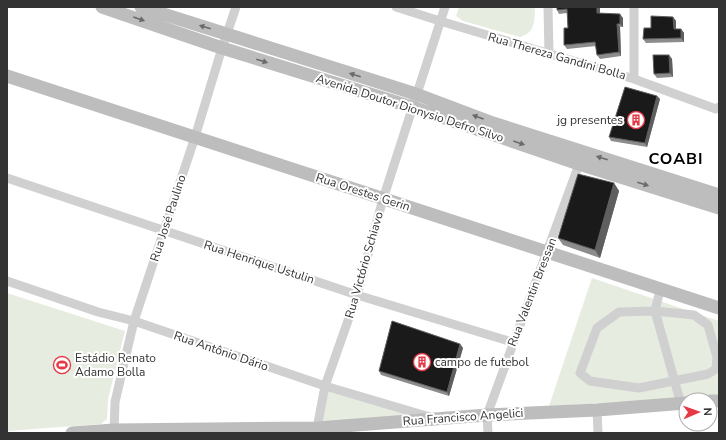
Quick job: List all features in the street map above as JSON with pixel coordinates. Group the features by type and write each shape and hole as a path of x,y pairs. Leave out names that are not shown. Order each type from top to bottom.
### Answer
{"street":[{"name":"Avenida Doutor Dionysio Defro Silvo","path":"102,7 222,48 493,123 581,158 719,208"},
{"name":"Avenida Doutor Dionysio Defro Silvo","path":"141,7 227,34 414,100"},
{"name":"Rua José Paulino","path":"114,432 115,402 134,321 236,7"},
{"name":"Rua Thereza Gandini Bolla","path":"396,7 634,79 718,108"},
{"name":"Rua Victório Schiavo","path":"318,431 325,386 357,295 382,198 445,7"},
{"path":"548,7 549,54"},
{"path":"634,7 634,79"},
{"name":"Rua Orestes Gerin","path":"7,76 718,309"},
{"name":"Avenida Doutor Dionysio Defro Silvo","path":"581,158 719,195"},
{"name":"Rua Valentin Bressan","path":"488,433 487,415 512,342 581,158"},
{"name":"Rua Henrique Ustulin","path":"7,178 357,295 512,342"},
{"name":"Rua Antônio Dário","path":"7,281 98,312 134,321 325,386 435,419"},
{"path":"660,290 655,311 674,381 679,392"},
{"path":"655,311 694,315 708,324 717,357 716,369 708,374 639,388 590,381 580,373 596,328 619,312 655,311"},
{"name":"Rua Francisco Angelici","path":"72,433 318,431 487,415 597,410 678,403"},
{"path":"597,410 598,433"}],"shaded area":[{"path":"459,7 535,7 534,22 532,29 520,37 463,21 456,16"},
{"path":"592,278 719,321 719,397 718,392 678,392 678,399 549,406"},
{"name":"Estádio Renato Adamo Bolla","path":"7,293 125,331 108,399 107,419 101,424 7,431"},
{"path":"326,391 422,418 320,427"}],"building":[{"path":"557,7 597,7 597,13 620,14 620,24 617,24 619,52 597,55 595,42 564,45 564,28 568,28 567,9 557,10"},
{"path":"651,16 673,17 674,29 681,29 681,38 643,39 644,28 651,28"},
{"path":"653,55 669,55 670,73 654,74"},
{"name":"jg presentes","path":"625,87 657,96 645,143 609,137"},
{"path":"578,174 614,183 595,250 558,238"},
{"name":"campo de futebol","path":"392,321 460,344 447,392 379,371"}],"place":[{"name":"jg presentes","path":"636,120"},
{"name":"campo de futebol","path":"422,362"},
{"name":"Estádio Renato Adamo Bolla","path":"62,365"}],"district":[{"name":"COABI","path":"676,159"}]}
